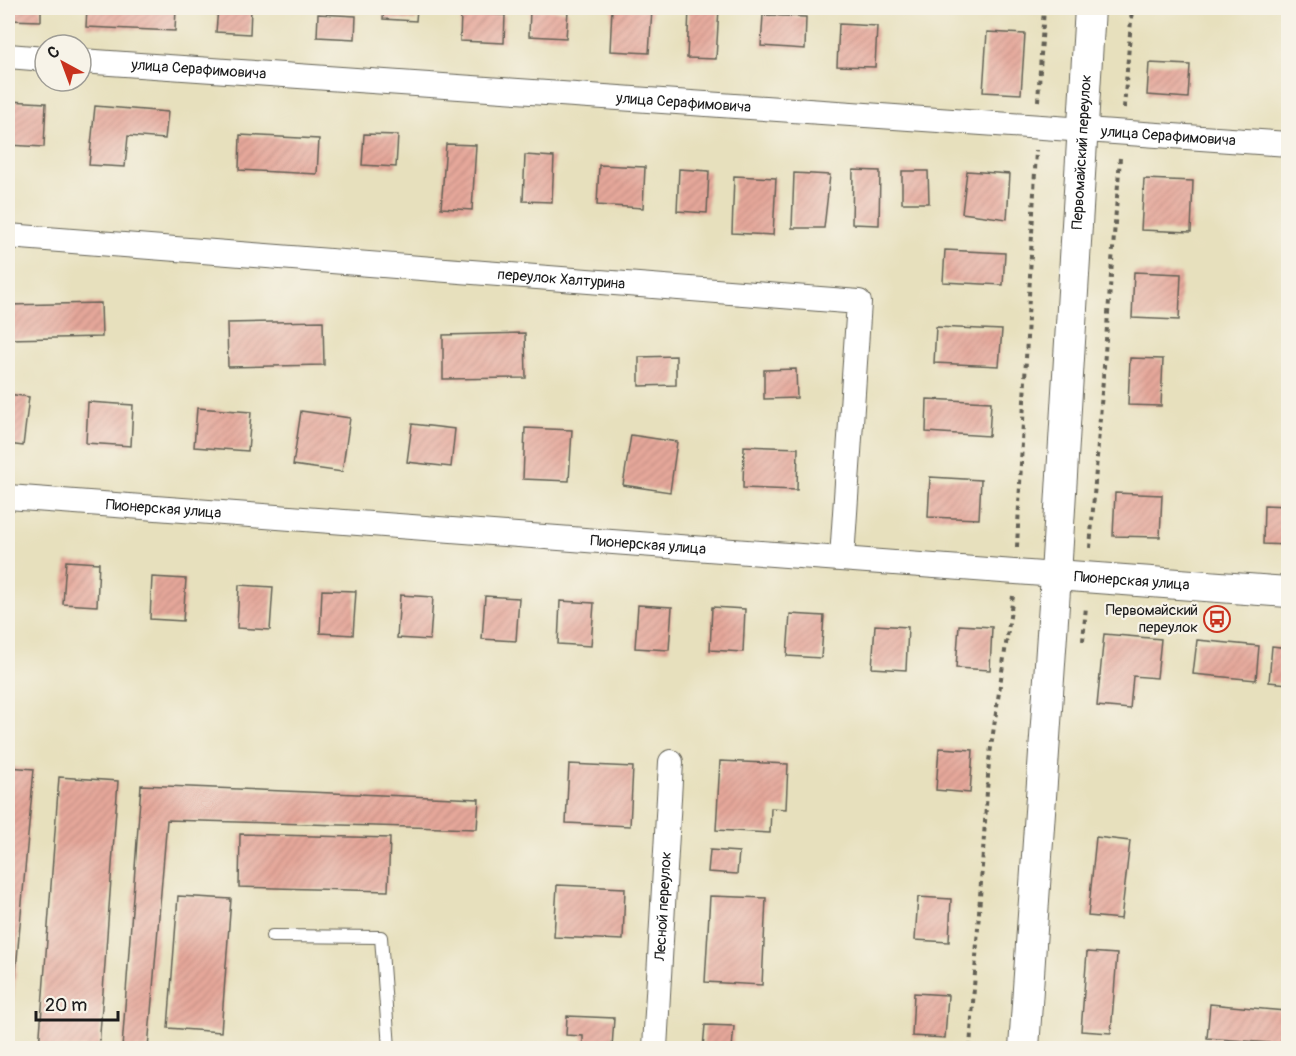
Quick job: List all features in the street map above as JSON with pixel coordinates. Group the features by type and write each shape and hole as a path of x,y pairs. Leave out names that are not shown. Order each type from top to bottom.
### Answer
{"street":[{"name":"Первомайский переулок","path":"1024,1048 1056,575 1090,8"},
{"path":"8,56 33,58"},
{"name":"улица Серафимовича","path":"93,62 1288,144"},
{"name":"переулок Халтурина","path":"8,236 859,302 842,558"},
{"name":"Пионерская улица","path":"8,497 842,558 1017,563 1056,575 1288,592"},
{"name":"Лесной переулок","path":"655,1048 671,762"}],"lane":[{"path":"272,936 381,937 389,1048"}],"path":[{"path":"970,1048 989,761 1017,563 1044,8"},
{"path":"1083,648 1132,8"}],"building":[{"path":"8,8 41,8 41,21 8,20"},
{"path":"87,8 176,8 175,31 86,27"},
{"path":"218,8 251,8 250,34 216,32"},
{"path":"384,8 417,8 416,21 383,19"},
{"path":"612,8 652,10 649,53 610,51"},
{"path":"689,8 719,8 716,59 687,58"},
{"path":"530,9 568,11 566,38 529,36"},
{"path":"461,13 505,15 504,43 460,41"},
{"path":"318,14 356,16 355,39 317,37"},
{"path":"763,15 806,17 805,49 761,46"},
{"path":"839,24 877,26 875,67 837,66"},
{"path":"987,32 1025,34 1021,94 983,92"},
{"path":"1149,63 1190,65 1188,98 1147,95"},
{"path":"8,101 46,103 44,147 8,145"},
{"path":"95,106 168,112 165,139 128,136 125,167 89,165"},
{"path":"364,134 398,135 396,167 362,165"},
{"path":"240,135 319,139 317,174 239,170"},
{"path":"446,144 476,145 472,210 441,208"},
{"path":"525,155 554,157 552,202 523,201"},
{"path":"599,165 645,167 643,208 597,205"},
{"path":"679,169 709,171 707,213 677,211"},
{"path":"853,170 880,171 879,225 852,224"},
{"path":"902,171 928,171 929,203 902,203"},
{"path":"967,171 1010,174 1007,219 962,213"},
{"path":"794,173 830,175 824,228 792,228"},
{"path":"734,176 776,178 773,235 732,233"},
{"path":"1144,179 1193,181 1191,232 1141,230"},
{"path":"945,250 1005,253 1003,285 943,282"},
{"path":"1134,272 1181,274 1179,320 1132,318"},
{"path":"101,303 102,337 8,339 8,305"},
{"path":"323,321 324,365 228,367 227,323"},
{"path":"936,327 1002,330 999,366 934,363"},
{"path":"525,333 526,378 443,379 443,335"},
{"path":"676,356 676,385 639,386 639,357"},
{"path":"1130,358 1163,359 1161,406 1128,405"},
{"path":"796,369 797,398 764,399 764,370"},
{"path":"8,394 29,397 23,446 8,444"},
{"path":"927,399 991,402 989,436 926,432"},
{"path":"88,402 133,405 131,446 86,443"},
{"path":"197,408 251,412 248,451 194,447"},
{"path":"301,411 350,418 342,472 293,465"},
{"path":"412,424 455,429 451,467 407,462"},
{"path":"525,428 572,430 569,481 523,479"},
{"path":"631,435 677,442 670,492 623,485"},
{"path":"744,446 798,448 797,490 743,488"},
{"path":"930,477 981,480 979,519 928,517"},
{"path":"1115,493 1162,495 1160,537 1113,536"},
{"path":"1264,505 1288,506 1288,545 1263,544"},
{"path":"66,561 99,563 97,606 63,604"},
{"path":"152,577 186,579 183,621 150,619"},
{"path":"239,585 273,587 270,630 237,628"},
{"path":"322,590 356,591 353,635 320,633"},
{"path":"400,595 433,597 430,640 397,638"},
{"path":"485,596 519,598 516,641 482,639"},
{"path":"560,601 594,603 591,646 558,644"},
{"path":"638,605 672,607 669,650 635,648"},
{"path":"712,607 745,609 743,652 710,650"},
{"path":"790,614 824,616 821,658 787,656"},
{"path":"875,625 908,627 906,670 872,668"},
{"path":"959,625 992,627 990,670 956,668"},
{"path":"1104,634 1161,639 1157,678 1133,676 1130,709 1097,706"},
{"path":"1197,640 1259,646 1256,680 1193,674"},
{"path":"1272,646 1288,648 1288,684 1269,682"},
{"path":"939,748 973,750 970,793 936,790"},
{"path":"720,761 788,764 786,809 771,808 770,833 716,830"},
{"path":"569,764 633,767 630,826 566,823"},
{"path":"8,767 34,769 9,1048 8,1048"},
{"path":"59,777 118,781 99,1048 39,1048"},
{"path":"141,785 479,799 477,829 167,820 148,1048 122,1048"},
{"path":"240,834 390,838 388,891 239,887"},
{"path":"1096,837 1130,841 1121,919 1088,916"},
{"path":"710,850 739,852 737,874 708,872"},
{"path":"557,885 625,888 623,940 554,937"},
{"path":"178,896 231,899 221,1032 168,1028"},
{"path":"710,896 766,898 762,985 705,982"},
{"path":"918,897 951,899 949,942 915,940"},
{"path":"1087,952 1117,954 1111,1033 1081,1031"},
{"path":"914,993 948,995 945,1038 912,1036"},
{"path":"1210,1004 1285,1011 1281,1044 1207,1038"},
{"path":"567,1016 614,1018 612,1048 583,1048 583,1036 566,1035"},
{"path":"705,1025 734,1026 732,1048 703,1048"}],"place":[{"name":"Первомайский переулок","path":"1217,619"}]}
